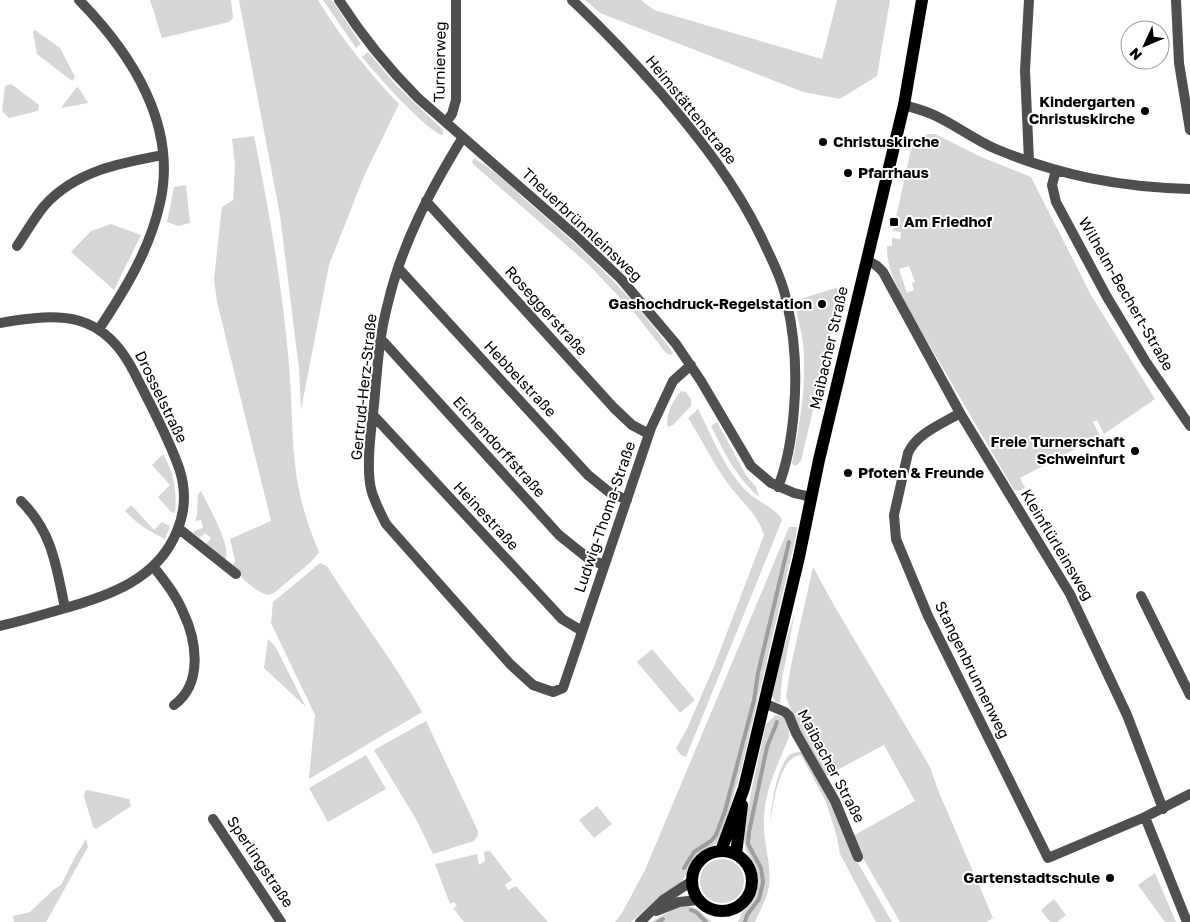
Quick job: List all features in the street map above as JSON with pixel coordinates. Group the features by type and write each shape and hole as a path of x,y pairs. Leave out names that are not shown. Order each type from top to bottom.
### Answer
{"main road":[{"name":"Maibacher Straße","path":"736,854 744,788 904,105 922,0"},
{"name":"Maibacher Straße","path":"721,851 744,788"},
{"path":"721,851 736,854 750,868 752,888 748,897 734,916 718,917 698,900 693,891 693,872 697,864 712,852 721,851"}],"street":[{"path":"79,0 93,14 120,49 146,91 155,112 163,155 163,188 156,221 125,289 99,329"},
{"name":"Theuerbrünnleinsweg","path":"339,0 383,61 418,98 608,266 658,321 691,365 750,466 778,487 811,497"},
{"name":"Turnierweg","path":"446,122 452,114 456,100 456,0"},
{"name":"Heimstättenstraße","path":"572,0 643,73 705,145 752,218 770,256 787,302 794,342 796,368 792,434 784,473 778,487"},
{"path":"1029,0 1025,70 1029,161"},
{"path":"1176,0 1179,63 1190,130"},
{"path":"904,105 937,116 983,143 1056,170 1100,181 1149,187 1190,189"},
{"name":"Gertrud-Herz-Straße","path":"463,137 426,201 408,239 388,302 380,339 373,415 370,453 371,487 377,508 386,524 516,669 533,685 552,692 562,688"},
{"path":"17,246 45,205 65,187 91,172 163,155"},
{"name":"Wilhelm-Bechert-Straße","path":"1056,170 1052,185 1056,202 1107,297 1146,362 1190,426"},
{"name":"Roseggerstraße","path":"426,201 614,408 632,425 649,434"},
{"name":"Kleinflürleinsweg","path":"868,260 878,266 883,272 960,413 1014,504 1051,561 1082,616 1127,714 1162,809"},
{"name":"Hebbelstraße","path":"398,268 588,475 609,492 627,500"},
{"name":"Drosselstraße","path":"0,323 32,317 63,317 87,323 99,329 114,343 129,362 180,472 183,484 184,509 170,545 153,566 122,589 100,598 0,626"},
{"name":"Eichendorffstraße","path":"380,339 559,535 589,559 604,565"},
{"name":"Ludwig-Thoma-Straße","path":"562,688 649,434 673,381 691,365"},
{"name":"Stangenbrunnenweg","path":"960,413 921,437 911,446 894,515 896,540 928,616 1048,858 1145,818"},
{"name":"Heinestraße","path":"373,415 562,619 582,631"},
{"path":"21,500 36,516 46,534 66,608"},
{"path":"178,528 236,574"},
{"path":"153,566 183,611 193,643 194,666 190,686 183,699 174,705"},
{"path":"1141,596 1190,695"},
{"name":"Maibacher Straße","path":"764,703 785,712 789,716 796,733 835,801 858,856"},
{"path":"1187,922 1145,818 1190,794"},
{"name":"Sperlingstraße","path":"213,819 281,922"},
{"path":"640,922 663,900 692,881"},
{"path":"648,914 678,902 698,900"}],"shaded area":[{"path":"150,0 231,0 233,18 229,22 162,38"},
{"path":"239,0 318,0 336,28 376,80 399,104 364,176 329,265 301,410 299,369 280,215"},
{"path":"323,0 332,0 361,44 356,48"},
{"path":"585,0 641,0 654,10 822,59 837,0 890,0 877,76 840,99 803,92 600,13"},
{"path":"35,30 60,48 75,77 72,81 37,54 33,32"},
{"path":"368,52 396,85 441,128 443,135 425,124 377,75 362,57"},
{"path":"11,84 39,105 38,111 9,118 2,111 5,86"},
{"path":"78,87 88,103 61,108 76,88"},
{"path":"928,134 935,134 981,157 1031,177 1091,295 1155,399 1104,434 1097,420 1093,422 1100,436 1020,478 1025,488 1019,491 1014,490 909,310 891,271 887,246 892,246 892,238 900,239 901,232 893,231 911,149 916,141","holes":["909,266 915,282 912,283 914,290 907,293 899,269"]},
{"path":"254,136 270,218 282,299 289,368 296,476 304,509 319,552 311,562 274,593 268,595 248,584 233,566 235,561 230,539 271,521 217,302 214,279 222,207 233,200 235,165 232,139"},
{"path":"474,158 491,169 592,259 643,313 673,353 670,355 666,353 637,316 588,264 473,164"},
{"path":"186,185 190,223 178,226 167,222 174,187"},
{"path":"111,224 141,235 114,290 71,252 91,231"},
{"path":"842,286 801,461 796,466 792,463 802,403 804,359 803,343 794,301"},
{"path":"681,391 686,392 691,399 691,406 673,425 668,427 667,419 670,408"},
{"path":"698,409 721,455 735,477 752,496 773,510 782,520 686,757 681,755 676,748 686,731 715,664 764,535 757,519 719,471 688,418"},
{"path":"717,422 746,475 756,487 759,497 737,473 726,455 711,426"},
{"path":"163,454 174,482 176,497 175,513 171,512 158,497 170,485 152,465"},
{"path":"201,491 214,515 222,536 226,553 225,560 206,544 211,538 205,533 200,538 194,534 194,531 203,528 201,520 195,521 198,494"},
{"path":"131,505 154,530 162,522 170,526 165,539 144,527 125,511"},
{"path":"789,527 797,527 796,536 742,767 723,832 718,843 694,860 681,883 663,894 631,922 615,922 622,913 645,870"},
{"path":"320,563 327,566 400,675 422,712 309,779 315,715 271,623 273,602"},
{"path":"813,567 930,767 993,918 986,922 900,922 860,853 853,836 915,801 884,745 824,777 799,730 786,697 791,665"},
{"path":"795,612 782,679 780,704 772,696"},
{"path":"268,639 275,646 306,707 264,668"},
{"path":"652,649 695,700 680,713 637,662"},
{"path":"776,715 783,717 785,720 788,726 789,737 770,785 765,806 764,834 770,877 769,886 755,922 738,922 742,913 753,899 757,889 758,877 755,866 746,851 743,836 766,724"},
{"path":"426,721 478,831 474,841 433,854 416,819 374,750"},
{"path":"803,752 829,799 851,851 892,922 876,922 840,854 837,837 826,802 801,755 793,758 782,772 775,794 770,823 778,776 782,766 791,754"},
{"path":"366,755 386,789 328,822 309,788"},
{"path":"88,790 129,799 131,806 96,829 93,827 84,796 85,791"},
{"path":"597,806 612,824 594,838 579,820"},
{"path":"86,839 88,847 46,922 14,922 13,916 30,912 61,885"},
{"path":"490,851 512,880 505,885 508,890 516,886 548,922 464,922 453,908 457,906 454,902 450,904 435,864 477,854 479,865 485,861 484,852"},
{"path":"722,859 734,863 740,869 744,881 740,893 734,899 722,903 710,899 704,893 700,881 704,869 710,863"},
{"path":"1155,873 1176,922 1165,922 1138,885"},
{"path":"1054,899 1066,915 1057,922 1050,922 1041,910"},
{"path":"688,906 697,909 712,922 651,922 675,908"}],"waterway":[{"path":"684,868 694,852 711,841 716,835 725,811 754,700 758,673 789,542"},
{"path":"745,922 747,915 759,899 763,882 761,868 748,844 749,832 767,747 777,722"},
{"path":"691,910 696,912 706,922"},
{"path":"658,922 663,919"}],"place":[{"name":"Kindergarten Christuskirche","path":"1145,111"},
{"name":"Christuskirche","path":"823,142"},
{"name":"Pfarrhaus","path":"848,173"},
{"name":"Am Friedhof","path":"894,222"},
{"name":"Gashochdruck-Regelstation","path":"822,304"},
{"name":"Freie Turnerschaft Schweinfurt","path":"1135,451"},
{"name":"Pfoten & Freunde","path":"848,473"},
{"name":"Gartenstadtschule","path":"1110,878"}]}
